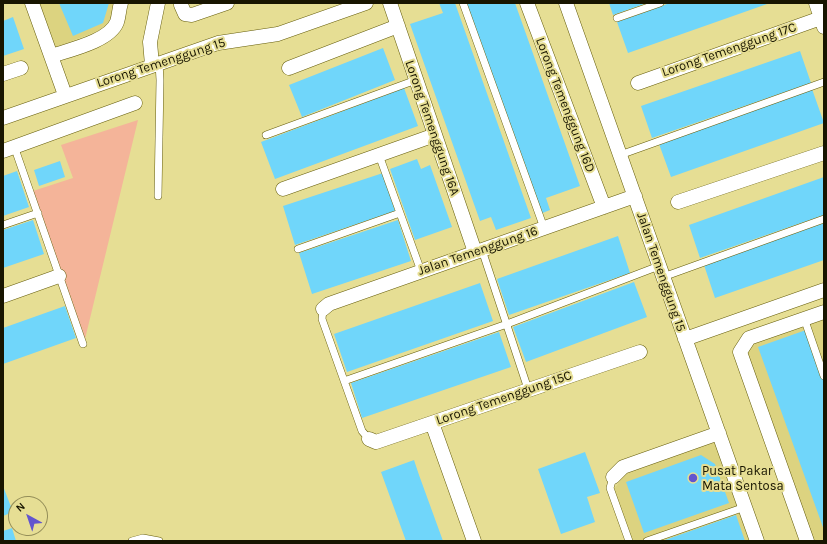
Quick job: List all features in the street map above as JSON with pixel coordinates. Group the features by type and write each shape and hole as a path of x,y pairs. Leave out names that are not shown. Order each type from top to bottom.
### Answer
{"street":[{"path":"32,3 65,95"},
{"path":"51,56 86,44 108,34 117,22 121,3"},
{"path":"155,64 150,42 158,3"},
{"path":"181,3 185,14 192,15 227,3"},
{"name":"Lorong Temenggung 15","path":"3,118 65,95 218,43 278,34 366,3"},
{"name":"Lorong Temenggung 16A","path":"390,3 435,135 479,251"},
{"name":"Lorong Temenggung 16D","path":"527,3 604,207"},
{"name":"Jalan Temenggung 15","path":"566,3 757,541"},
{"path":"816,3 822,23"},
{"name":"Lorong Temenggung 17C","path":"638,82 822,23"},
{"path":"289,68 398,26"},
{"path":"3,74 21,68"},
{"path":"9,148 135,103"},
{"path":"283,190 435,135"},
{"path":"678,202 824,153"},
{"name":"Jalan Temenggung 16","path":"323,309 328,304 635,196"},
{"path":"3,296 59,276"},
{"path":"685,339 824,290"},
{"path":"807,541 740,352 749,338 824,312"},
{"name":"Lorong Temenggung 15C","path":"369,439 376,442 640,352"},
{"path":"432,423 474,541"},
{"path":"613,477 623,467 719,433"}],"lane":[{"path":"463,3 544,228"},
{"path":"617,18 660,3"},
{"path":"155,64 160,80 158,196"},
{"path":"266,134 416,80"},
{"path":"620,155 824,82"},
{"path":"9,148 38,213 83,344"},
{"path":"379,155 421,271"},
{"path":"3,225 38,213"},
{"path":"298,249 400,213"},
{"path":"344,381 661,272 824,219"},
{"path":"479,251 507,324 528,389"},
{"path":"323,309 322,319 362,431 369,439"},
{"path":"804,318 824,376"},
{"path":"613,477 610,488 629,541"},
{"path":"647,541 745,507"},
{"path":"132,541 143,538 159,541"}],"shaded area":[{"path":"39,3 115,3 111,19 106,28 56,47"},
{"path":"138,120 85,339 33,191 73,178 61,145"},
{"path":"824,318 824,541 813,541 747,352 754,342"},
{"path":"715,440 750,541 633,541 614,489 627,472"}],"building":[{"path":"59,3 109,3 103,23 73,36"},
{"path":"439,3 455,3 531,218 496,230 491,217 480,221 410,24 443,13"},
{"path":"465,3 515,3 580,186 546,198 550,210 540,214"},
{"path":"609,3 647,3 613,15"},
{"path":"670,3 770,3 628,53 617,22"},
{"path":"13,17 24,49 3,56 3,21"},
{"path":"383,48 395,80 302,117 289,85"},
{"path":"800,51 811,83 652,138 641,106"},
{"path":"404,88 418,126 275,179 261,142"},
{"path":"812,89 824,123 671,177 659,144"},
{"path":"417,159 421,169 430,165 452,227 415,240 390,169"},
{"path":"60,161 65,177 39,186 34,170"},
{"path":"17,171 29,207 3,216 3,176"},
{"path":"383,173 395,211 295,245 283,206"},
{"path":"824,177 824,215 700,258 689,225"},
{"path":"33,220 44,254 3,268 3,230"},
{"path":"398,220 411,261 312,294 299,253"},
{"path":"824,223 824,260 715,298 704,265"},
{"path":"618,236 630,273 509,315 497,279"},
{"path":"634,282 647,317 526,362 513,327"},
{"path":"480,283 493,321 347,372 334,334"},
{"path":"65,306 76,338 3,364 3,328"},
{"path":"806,330 824,381 824,530 758,347"},
{"path":"499,332 511,367 362,418 351,383"},
{"path":"585,452 600,493 587,497 595,522 561,534 538,469"},
{"path":"701,455 715,464 729,503 644,533 626,482"},
{"path":"414,460 443,541 406,541 381,472"},
{"path":"3,486 8,499 8,514 3,516"},
{"path":"736,515 745,541 662,541"},
{"path":"8,529 8,536 14,536 16,541 3,541 3,531"}],"place":[{"name":"Pusat Pakar Mata Sentosa","path":"693,478"}]}
